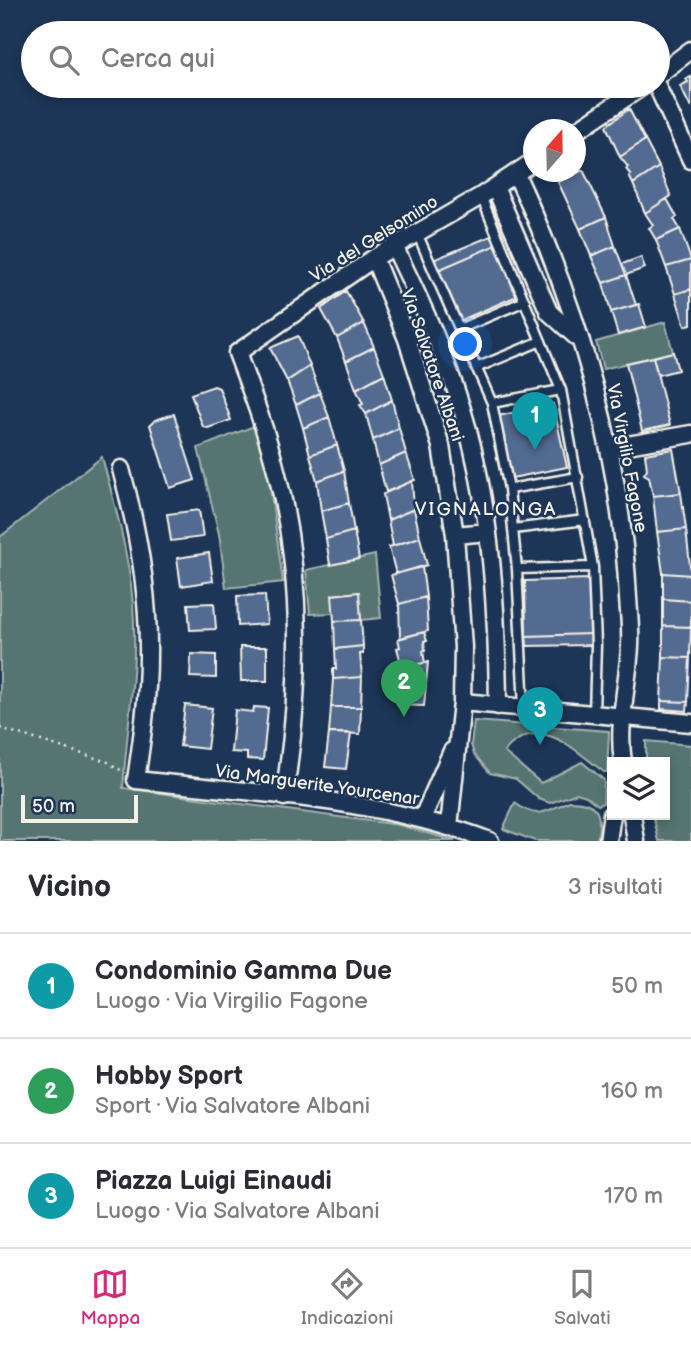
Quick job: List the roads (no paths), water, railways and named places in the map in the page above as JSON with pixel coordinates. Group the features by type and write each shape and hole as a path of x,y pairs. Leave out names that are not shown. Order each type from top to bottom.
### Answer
{"street":[{"path":"670,66 691,50"},
{"path":"586,124 625,98"},
{"path":"662,98 691,160"},
{"name":"Via del Gelsomino","path":"284,797 294,733 298,668 297,604 290,539 278,476 264,426 237,353 374,258 523,169"},
{"name":"Via Virgilio Fagone","path":"516,174 553,257 583,343 610,448 620,509 630,644 622,757"},
{"path":"488,191 550,312 583,343"},
{"path":"394,246 434,329 468,431 488,532 496,634 498,706"},
{"name":"Via Salvatore Albani","path":"374,258 407,339 441,446 455,535 463,647 462,702 449,827"},
{"path":"423,386 452,379"},
{"path":"610,448 691,433"},
{"name":"Via Marguerite Yourcenar","path":"121,469 140,551 148,624 147,686 136,780 371,808 422,819 490,841"},
{"path":"455,535 488,532"},
{"path":"462,702 691,723"},
{"path":"422,819 458,736"},
{"path":"608,841 611,820"},
{"path":"633,820 636,841"}],"lane":[{"path":"488,191 524,301 561,390 593,567 596,645 594,714"},
{"path":"417,233 492,403 509,489 517,569 524,708"},
{"path":"459,329 524,301"},
{"path":"476,368 541,341"},
{"path":"492,403 561,390"},
{"path":"509,489 578,477"},
{"path":"513,528 585,520"},
{"path":"517,569 593,567"}],"place":[{"name":"Condominio Gamma Due","path":"535,450"},
{"name":"Hobby Sport","path":"404,717"},
{"name":"Piazza Luigi Einaudi","path":"540,745"}],"district":[{"name":"VIGNALONGA","path":"486,509"}]}
